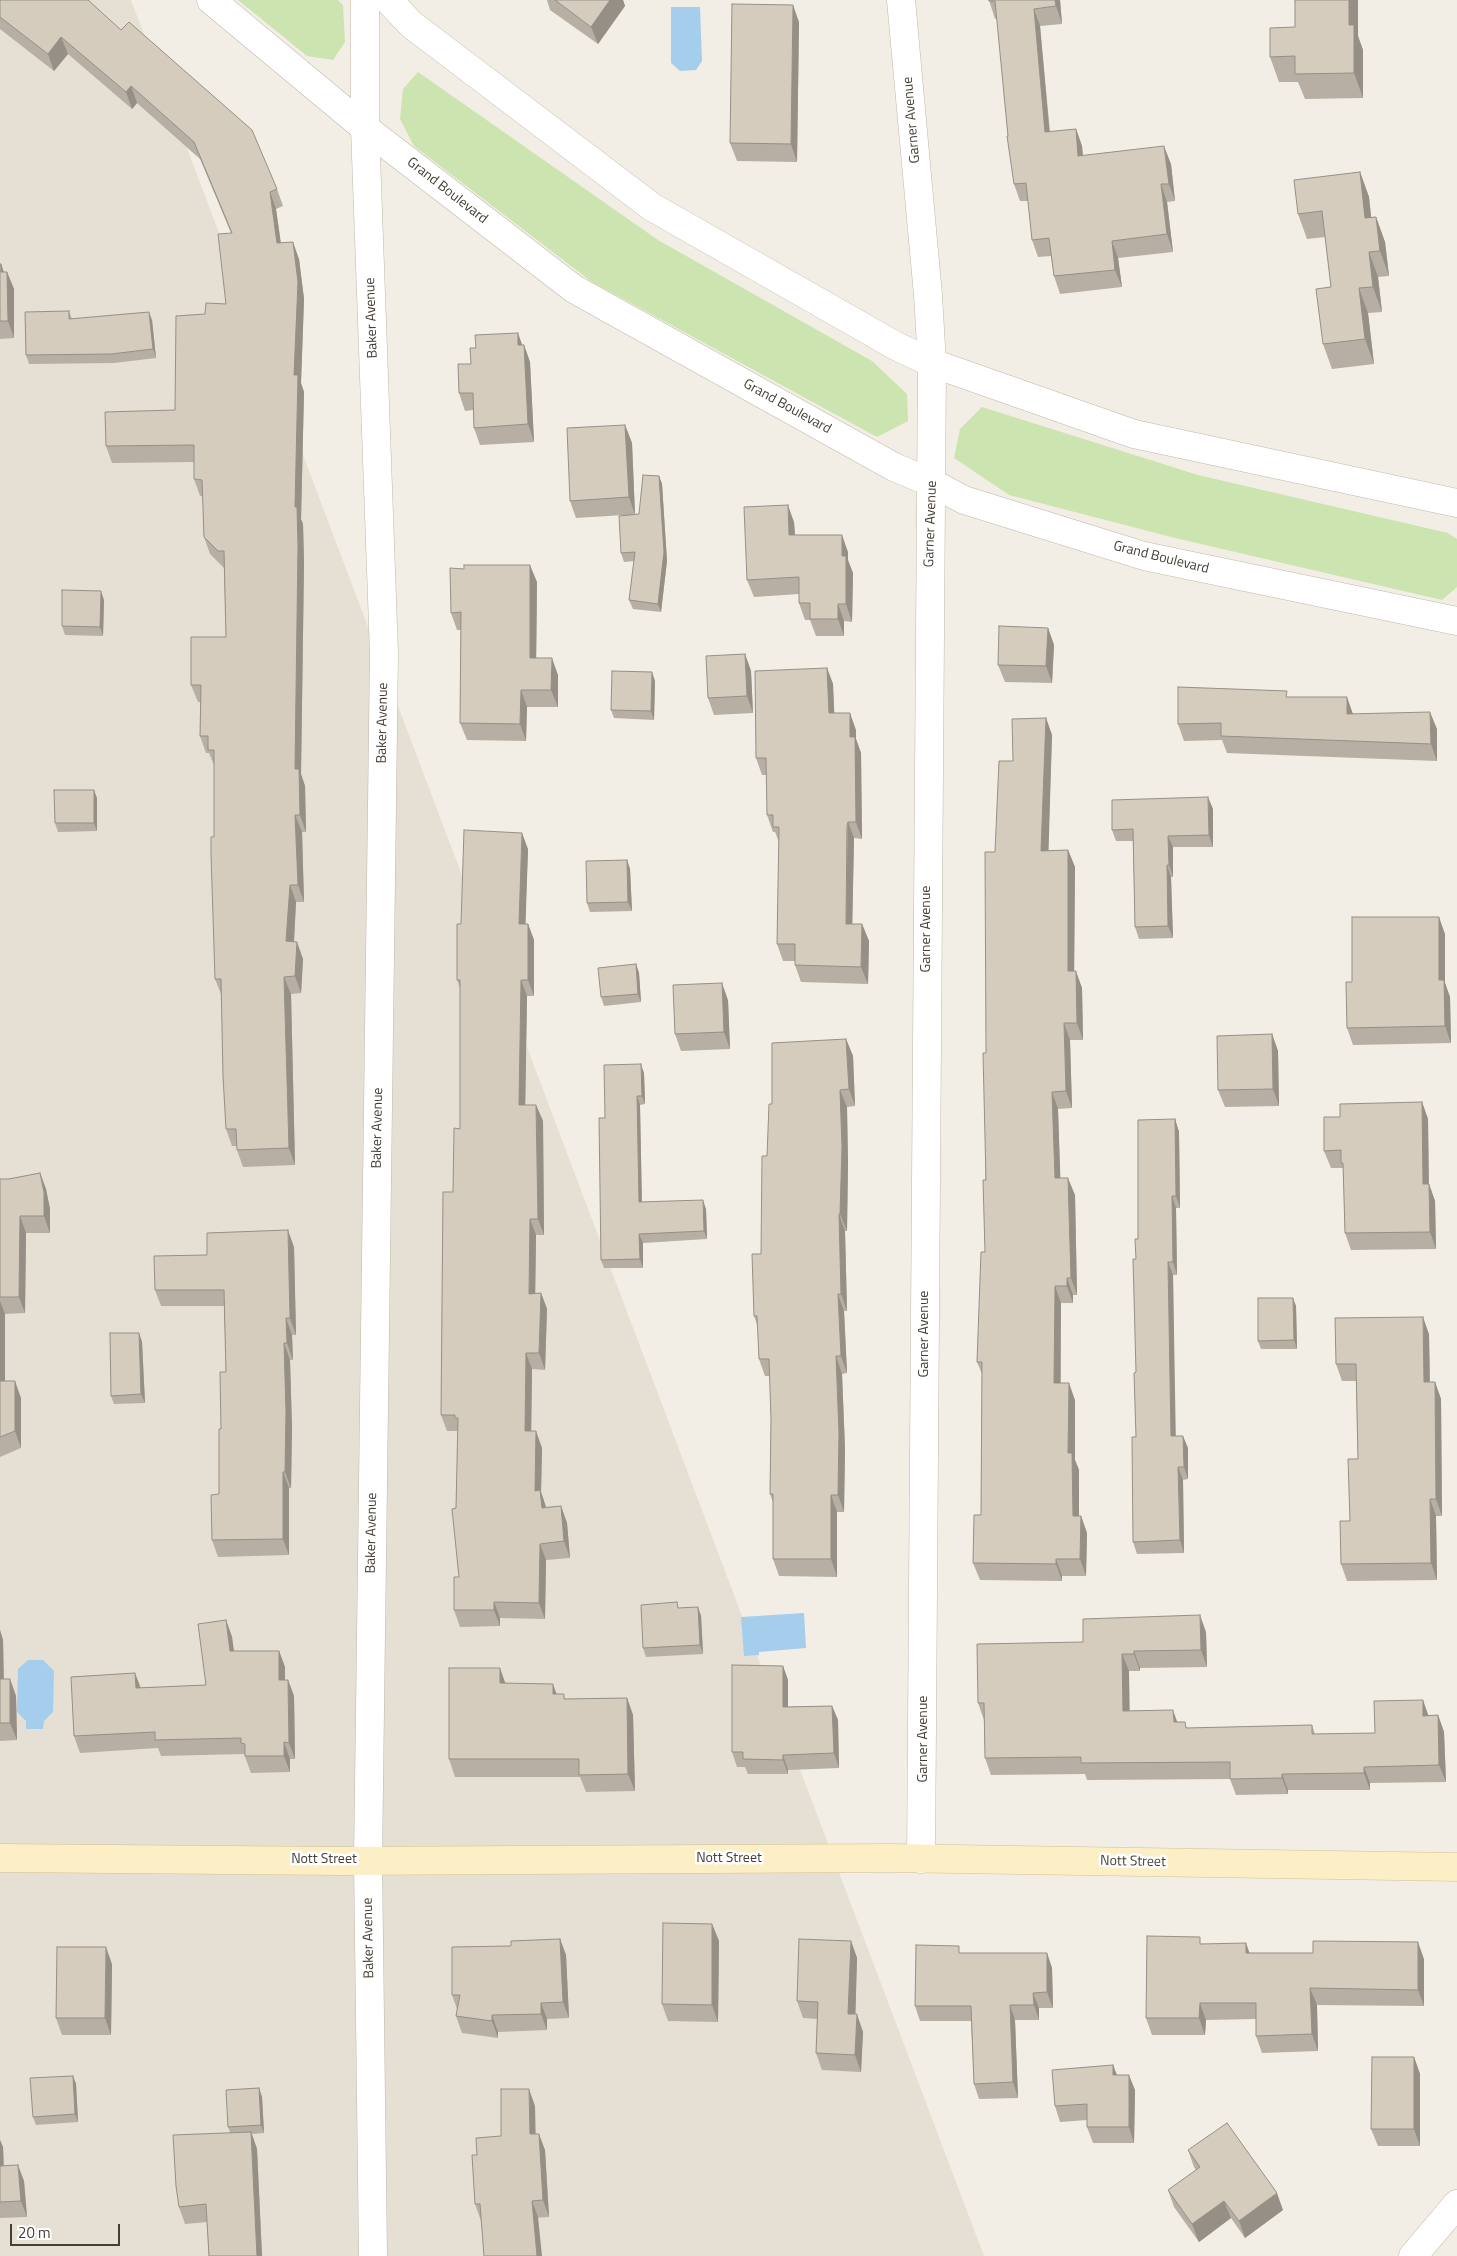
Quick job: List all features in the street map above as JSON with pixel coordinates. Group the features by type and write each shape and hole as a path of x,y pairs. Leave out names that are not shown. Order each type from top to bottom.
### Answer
{"main road":[{"name":"Nott Street","path":"0,1858 368,1860 922,1859 1457,1867"}],"street":[{"name":"Grand Boulevard","path":"211,0 365,128 574,289 894,467 932,482 964,500 1144,556 1457,621"},
{"name":"Baker Avenue","path":"365,0 365,128 384,652 368,1860 373,2256"},
{"path":"388,0 412,26 652,207 896,346 932,363 1134,434 1457,504"},
{"name":"Garner Avenue","path":"901,0 928,296 932,363 932,482 929,549 922,1859"},
{"path":"1413,2256 1457,2204"}],"shaded area":[{"path":"0,0 131,0 984,2256 0,2256"}],"green space":[{"path":"238,0 338,0 343,5 345,42 333,60 307,56"},
{"path":"418,72 658,240 872,361 907,394 908,421 877,437 592,282 414,146 400,119 403,89"},
{"path":"982,407 1198,475 1448,533 1457,539 1457,587 1442,600 1175,538 1009,495 954,458 960,429"}],"water":[{"path":"671,7 700,7 702,61 696,70 680,71 671,63"},
{"path":"804,1613 806,1648 759,1652 759,1655 744,1656 741,1617"},
{"path":"28,1660 43,1660 54,1671 53,1712 44,1721 43,1729 26,1729 26,1721 17,1712 18,1669"}],"building":[{"path":"0,0 88,0 121,30 129,22 252,130 277,189 270,192 277,243 293,242 298,282 294,375 298,375 295,507 297,507 298,546 295,769 299,769 300,815 295,815 298,885 290,885 286,941 297,942 295,976 284,977 289,1148 237,1150 236,1129 226,1129 221,979 215,979 211,854 211,837 214,837 214,750 208,750 208,736 200,736 201,685 191,685 191,637 226,637 224,551 218,551 204,537 202,480 194,479 194,445 106,446 105,412 175,410 176,316 205,314 206,303 226,304 218,234 232,233 194,142 131,86 126,92 61,37 48,54 0,17"},
{"path":"555,0 610,0 591,27"},
{"path":"989,0 1055,0 1056,6 1034,9 1045,132 1076,129 1078,156 1164,146 1169,184 1161,184 1167,234 1112,241 1115,270 1054,276 1049,238 1032,240 1026,183 1014,184 1007,136 995,1"},
{"path":"1295,0 1349,0 1349,25 1354,25 1354,73 1295,74 1295,56 1270,57 1270,28 1295,27"},
{"path":"732,4 793,5 791,144 730,143"},
{"path":"1360,172 1365,218 1376,217 1380,251 1369,252 1373,287 1359,288 1365,339 1323,344 1316,289 1331,287 1322,211 1298,214 1294,180"},
{"path":"0,264 1,272 7,272 8,321 0,321"},
{"path":"69,311 69,319 149,312 153,349 111,354 26,355 25,312"},
{"path":"518,333 518,345 524,345 528,424 474,428 473,393 459,393 458,364 471,364 470,348 476,348 475,335"},
{"path":"625,425 629,497 570,501 567,428"},
{"path":"643,475 659,476 664,552 658,604 629,600 635,552 621,553 619,516 639,514"},
{"path":"788,505 789,535 842,535 842,556 846,556 846,604 838,604 838,619 810,619 810,603 799,603 799,577 747,580 744,507"},
{"path":"464,565 530,565 530,658 552,658 551,690 521,690 520,724 460,723 461,612 451,613 450,568 464,569"},
{"path":"62,590 101,591 100,627 62,626"},
{"path":"999,626 1048,628 1046,666 998,665"},
{"path":"745,654 747,696 708,698 706,656"},
{"path":"827,668 829,713 850,713 850,737 855,737 856,822 848,822 847,826 846,924 862,924 861,967 795,965 795,944 777,944 779,827 773,827 773,815 767,815 766,758 756,758 755,671"},
{"path":"612,671 652,672 651,711 611,710"},
{"path":"1178,687 1287,691 1286,697 1347,697 1347,714 1430,712 1431,744 1221,736 1221,723 1178,724"},
{"path":"1046,718 1041,851 1068,850 1068,971 1076,971 1077,1023 1064,1023 1066,1091 1052,1092 1055,1178 1068,1178 1071,1278 1067,1278 1067,1286 1055,1286 1054,1383 1069,1383 1068,1453 1072,1453 1073,1516 1081,1516 1080,1559 1056,1559 1056,1564 973,1563 974,1515 981,1515 982,1362 977,1362 981,1252 985,1252 983,1180 986,1180 983,1053 986,1053 985,852 995,852 999,761 1013,761 1012,719"},
{"path":"54,790 94,790 94,823 55,823"},
{"path":"1208,797 1209,835 1168,836 1168,926 1135,927 1133,829 1112,830 1112,800"},
{"path":"464,830 522,833 519,924 528,924 528,980 521,980 519,1105 536,1105 538,1219 530,1219 529,1294 541,1293 539,1353 526,1353 525,1431 536,1431 535,1491 540,1490 542,1508 561,1506 564,1541 540,1544 539,1603 494,1602 494,1610 454,1610 454,1577 459,1577 452,1509 456,1508 458,1418 455,1418 455,1415 441,1415 443,1192 453,1192 454,1128 460,1129 460,980 457,980 457,924 461,924"},
{"path":"627,860 628,902 587,903 586,861"},
{"path":"1352,917 1439,917 1439,980 1444,980 1445,1026 1347,1028 1346,982 1352,982"},
{"path":"636,964 638,994 601,997 598,968"},
{"path":"722,983 724,1032 675,1034 673,985"},
{"path":"1272,1034 1273,1089 1218,1090 1217,1036"},
{"path":"846,1039 849,1089 840,1090 842,1147 839,1214 841,1294 838,1294 841,1356 836,1356 839,1432 838,1495 831,1495 831,1559 773,1559 773,1494 770,1494 771,1419 769,1359 759,1359 757,1316 754,1316 752,1254 761,1254 762,1156 767,1156 769,1104 772,1104 772,1043"},
{"path":"641,1064 642,1096 637,1096 639,1202 703,1200 704,1231 639,1234 640,1259 601,1260 599,1118 605,1118 604,1065"},
{"path":"1422,1102 1423,1184 1429,1184 1430,1232 1345,1233 1341,1150 1324,1151 1324,1117 1340,1117 1340,1104"},
{"path":"1175,1119 1176,1196 1172,1196 1173,1262 1168,1262 1171,1436 1183,1436 1184,1467 1178,1467 1180,1540 1133,1542 1132,1437 1136,1437 1134,1373 1136,1372 1133,1259 1136,1259 1135,1239 1138,1239 1138,1120"},
{"path":"40,1173 44,1192 44,1216 20,1216 19,1297 0,1297 0,1179"},
{"path":"288,1230 290,1318 286,1318 287,1343 284,1343 286,1412 285,1472 283,1472 283,1539 212,1540 211,1495 219,1494 220,1372 226,1372 224,1290 155,1290 154,1256 207,1255 207,1233"},
{"path":"1258,1298 1293,1298 1294,1340 1258,1341"},
{"path":"1423,1317 1424,1382 1435,1382 1436,1499 1430,1499 1431,1563 1341,1564 1340,1521 1350,1521 1348,1459 1358,1459 1356,1364 1336,1364 1335,1318"},
{"path":"110,1333 139,1333 141,1394 111,1396"},
{"path":"0,1381 15,1381 15,1431 0,1437"},
{"path":"677,1602 678,1608 698,1607 700,1645 643,1648 641,1605"},
{"path":"1200,1615 1201,1650 1134,1651 1134,1654 1122,1654 1123,1711 1173,1710 1174,1722 1185,1722 1186,1728 1312,1725 1312,1734 1375,1733 1374,1701 1423,1700 1423,1716 1438,1715 1439,1765 1364,1767 1364,1773 1282,1774 1282,1778 1230,1779 1230,1762 1081,1763 1081,1757 985,1758 984,1703 978,1703 977,1644 1083,1642 1083,1619"},
{"path":"226,1620 230,1651 279,1651 279,1680 288,1680 289,1743 284,1742 284,1756 245,1756 245,1744 241,1743 241,1738 155,1740 155,1732 74,1736 71,1677 135,1673 136,1688 206,1685 198,1624"},
{"path":"732,1665 783,1666 783,1707 832,1706 834,1753 783,1755 783,1760 743,1759 743,1752 732,1752"},
{"path":"449,1668 500,1668 500,1683 553,1684 553,1694 564,1694 564,1699 627,1698 628,1774 579,1775 579,1759 449,1759"},
{"path":"0,1679 10,1679 10,1723 0,1723"},
{"path":"663,1923 712,1924 712,2005 662,2004"},
{"path":"1147,1936 1200,1937 1200,1944 1246,1943 1246,1953 1313,1953 1313,1941 1418,1942 1418,1990 1310,1988 1312,2034 1256,2036 1256,2003 1200,2003 1199,2018 1146,2018"},
{"path":"560,1939 563,2002 541,2003 541,2014 492,2015 492,2021 456,2016 460,1995 452,1995 452,1947 511,1946 511,1941"},
{"path":"799,1939 851,1941 848,2014 857,2014 855,2055 816,2053 818,2002 797,2001"},
{"path":"916,1945 959,1946 959,1953 1047,1953 1047,1992 1033,1993 1034,2005 1010,2005 1013,2082 974,2084 971,2006 915,2006"},
{"path":"57,1947 106,1947 105,2018 56,2018"},
{"path":"1372,2057 1414,2057 1414,2129 1371,2129"},
{"path":"1113,2065 1113,2075 1129,2075 1129,2127 1087,2127 1087,2104 1055,2106 1052,2070"},
{"path":"73,2076 75,2114 33,2117 30,2078"},
{"path":"259,2088 261,2125 228,2127 226,2090"},
{"path":"501,2089 529,2089 530,2134 539,2134 543,2200 532,2201 537,2256 484,2256 480,2204 475,2204 472,2155 477,2155 476,2138 501,2136"},
{"path":"1227,2123 1277,2193 1239,2221 1224,2201 1192,2224 1168,2190 1200,2167 1188,2150"},
{"path":"251,2132 257,2256 209,2256 206,2204 179,2207 173,2135"},
{"path":"18,2165 21,2201 0,2202 0,2166"}]}
